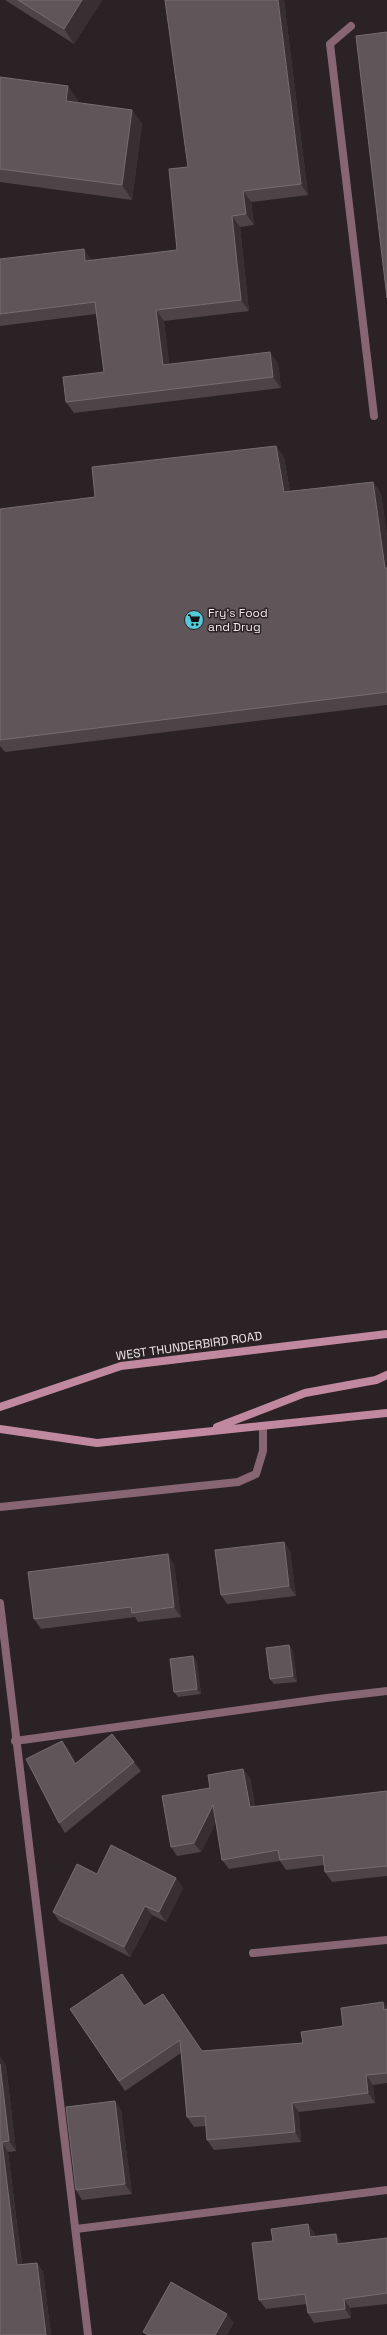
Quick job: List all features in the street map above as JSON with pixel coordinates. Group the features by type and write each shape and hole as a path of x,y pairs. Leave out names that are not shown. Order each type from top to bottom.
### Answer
{"main road":[{"name":"WEST THUNDERBIRD ROAD","path":"0,1407 121,1366 387,1334"},
{"path":"206,1431 305,1393 376,1380 387,1375"},
{"path":"0,1428 97,1442 387,1413"}],"street":[{"path":"352,26 330,44 374,416"},
{"path":"0,1507 238,1482 256,1474 263,1451 263,1426"},
{"path":"0,1603 15,1740 88,2335"},
{"path":"15,1740 387,1691"},
{"path":"253,1953 387,1940"},
{"path":"76,2229 387,2190"}],"building":[{"path":"18,0 82,0 64,29"},
{"path":"165,0 278,0 301,184 243,191 246,214 232,216 241,300 156,310 163,365 270,352 273,377 66,402 63,377 104,372 95,302 0,314 0,259 84,249 85,261 177,250 169,169 188,167"},
{"path":"387,32 387,298 356,36"},
{"path":"0,77 68,86 66,101 132,110 122,185 0,169"},
{"name":"Fry's Food and Drug","path":"276,446 284,492 373,482 385,568 387,568 387,692 0,740 0,509 95,497 92,467"},
{"path":"284,1542 289,1586 221,1595 215,1550"},
{"path":"168,1554 174,1607 132,1613 131,1607 34,1619 28,1572"},
{"path":"289,1645 293,1676 270,1679 266,1648"},
{"path":"193,1656 197,1689 174,1692 170,1659"},
{"path":"112,1734 134,1762 59,1823 26,1759 62,1741 75,1764"},
{"path":"243,1769 250,1807 387,1791 387,1866 325,1872 323,1855 280,1860 278,1850 222,1860 213,1805 194,1843 171,1847 162,1796 210,1788 208,1775"},
{"path":"111,1845 176,1878 159,1912 145,1906 124,1947 53,1912 77,1864 97,1874"},
{"path":"122,1974 144,2006 163,1994 202,2051 303,2043 301,2032 343,2026 341,2008 383,2002 384,2010 387,2009 387,2073 366,2075 368,2093 292,2103 295,2132 207,2140 205,2116 187,2117 180,2040 119,2081 70,2009"},
{"path":"0,2064 9,2141 2,2142 17,2265 37,2263 46,2335 0,2335"},
{"path":"115,2101 125,2184 76,2190 66,2107"},
{"path":"308,2224 310,2237 336,2234 337,2244 387,2238 387,2293 344,2299 345,2309 308,2313 305,2294 259,2300 252,2243 273,2241 271,2229"},
{"path":"171,2282 227,2314 215,2335 148,2335 143,2332"}],"place":[{"name":"Fry's Food and Drug","path":"194,620"}]}
